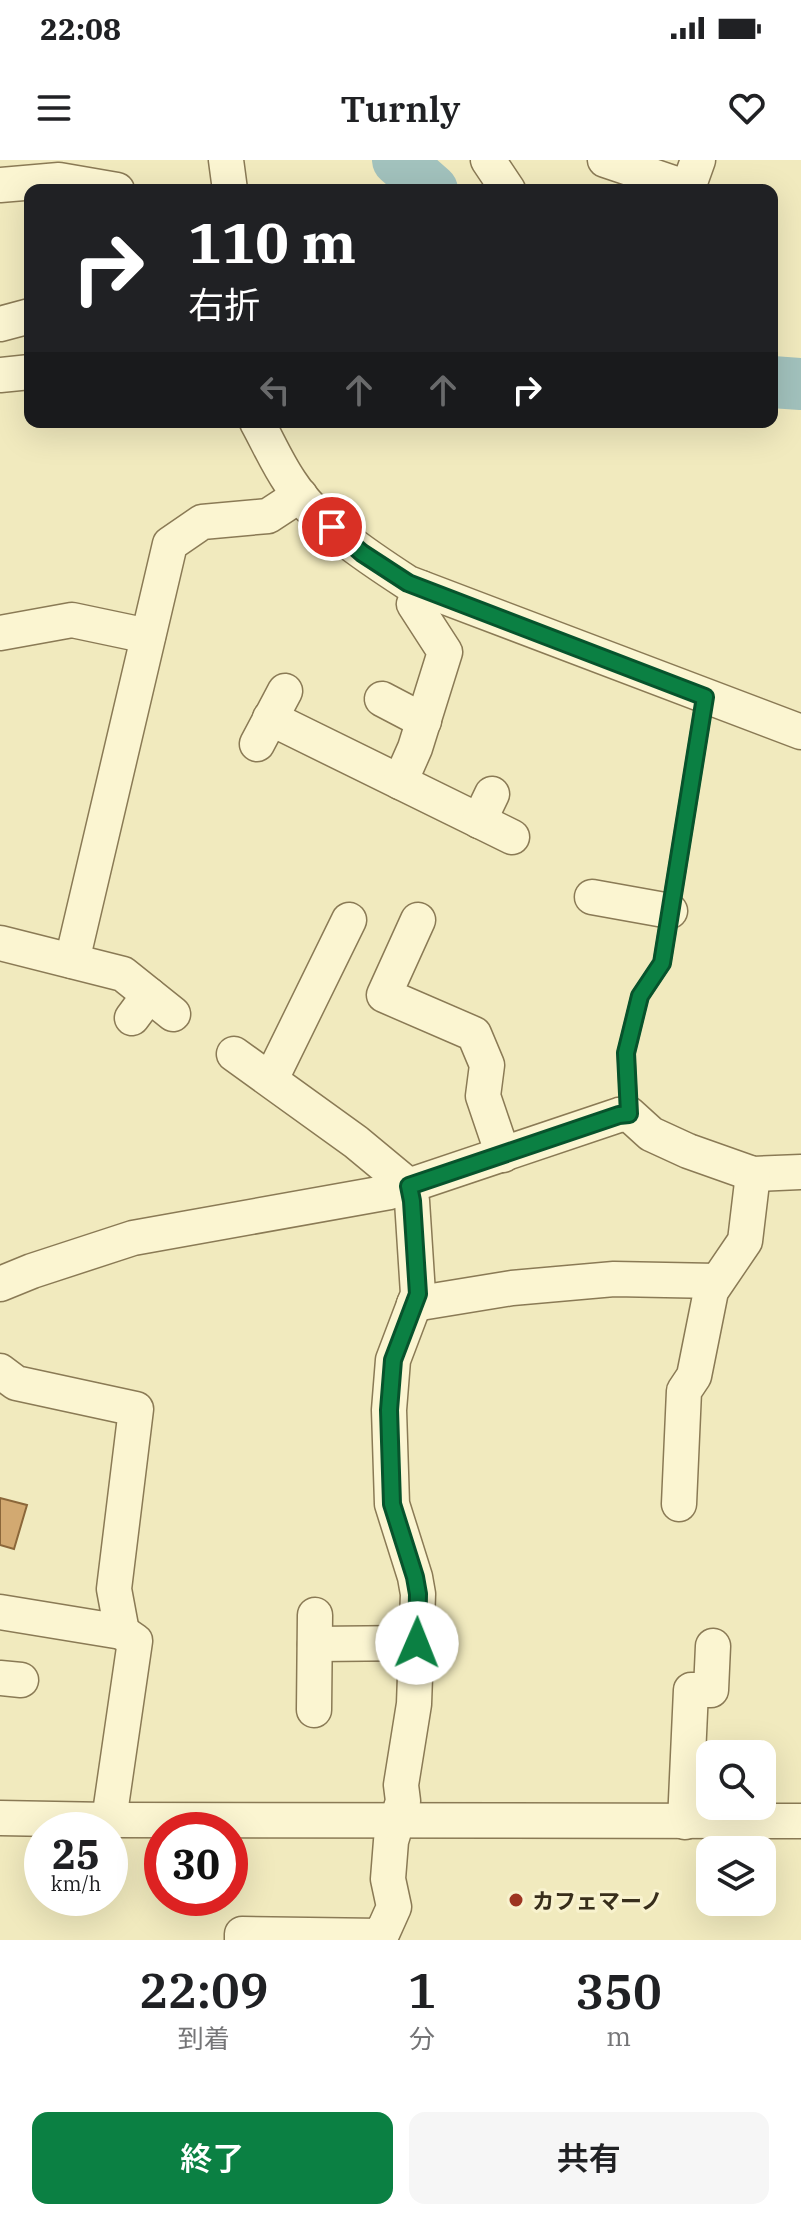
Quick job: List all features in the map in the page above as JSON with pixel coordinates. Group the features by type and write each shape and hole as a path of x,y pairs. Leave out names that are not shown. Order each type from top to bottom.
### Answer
{"street":[{"path":"226,160 229,184"},
{"path":"488,160 504,184"},
{"path":"605,160 676,184"},
{"path":"689,184 698,160"},
{"path":"0,185 59,180 82,184"},
{"path":"0,324 24,318"},
{"path":"0,375 24,373"},
{"path":"260,428 291,484 322,519 362,553 408,583 801,732"},
{"path":"72,961 170,544 202,522 268,516 300,495"},
{"path":"400,782 415,748 445,652 414,604 421,588"},
{"path":"0,633 72,620 148,636"},
{"path":"382,699 424,721"},
{"path":"271,718 400,782 485,807 512,837"},
{"path":"592,897 670,911"},
{"path":"271,1079 349,920"},
{"path":"418,920 384,995 474,1034 487,1065 483,1096 503,1155"},
{"path":"0,943 123,974 152,1009"},
{"path":"234,1054 356,1142 409,1186 418,1294 393,1360 389,1410 392,1504 418,1594 414,1704 401,1785 403,1801 391,1841 388,1879 394,1907 381,1936 348,1938 242,1934 242,1940"},
{"path":"0,1284 133,1238 390,1192 619,1115 629,1114 651,1134 688,1151 753,1174 801,1172"},
{"path":"679,1504 684,1391 694,1376 711,1291 745,1241 753,1174"},
{"path":"414,1304 512,1288 614,1279 717,1281"},
{"path":"0,1371 16,1383 136,1409 114,1589 122,1632"},
{"path":"0,1612 122,1632 135,1641 110,1812"},
{"path":"314,1710 315,1629 417,1643"},
{"path":"685,1822 691,1690 711,1690 713,1646"},
{"path":"0,1818 24,1818"},
{"path":"128,1820 801,1821"}],"lane":[{"path":"629,1114 626,1053 640,996 662,963 705,697"}],"building":[{"path":"0,1498 27,1505 14,1549 0,1545"}],"waterway":[{"path":"398,160 425,184"},
{"path":"778,382 801,384"}],"place":[{"name":"カフェマーノ","path":"516,1900"}],"route":[{"path":"332,527 362,553 408,583 705,697 662,963 640,996 626,1053 629,1114 409,1186 418,1294 393,1360 389,1410 392,1504 415,1577 418,1594 417,1643"}]}
